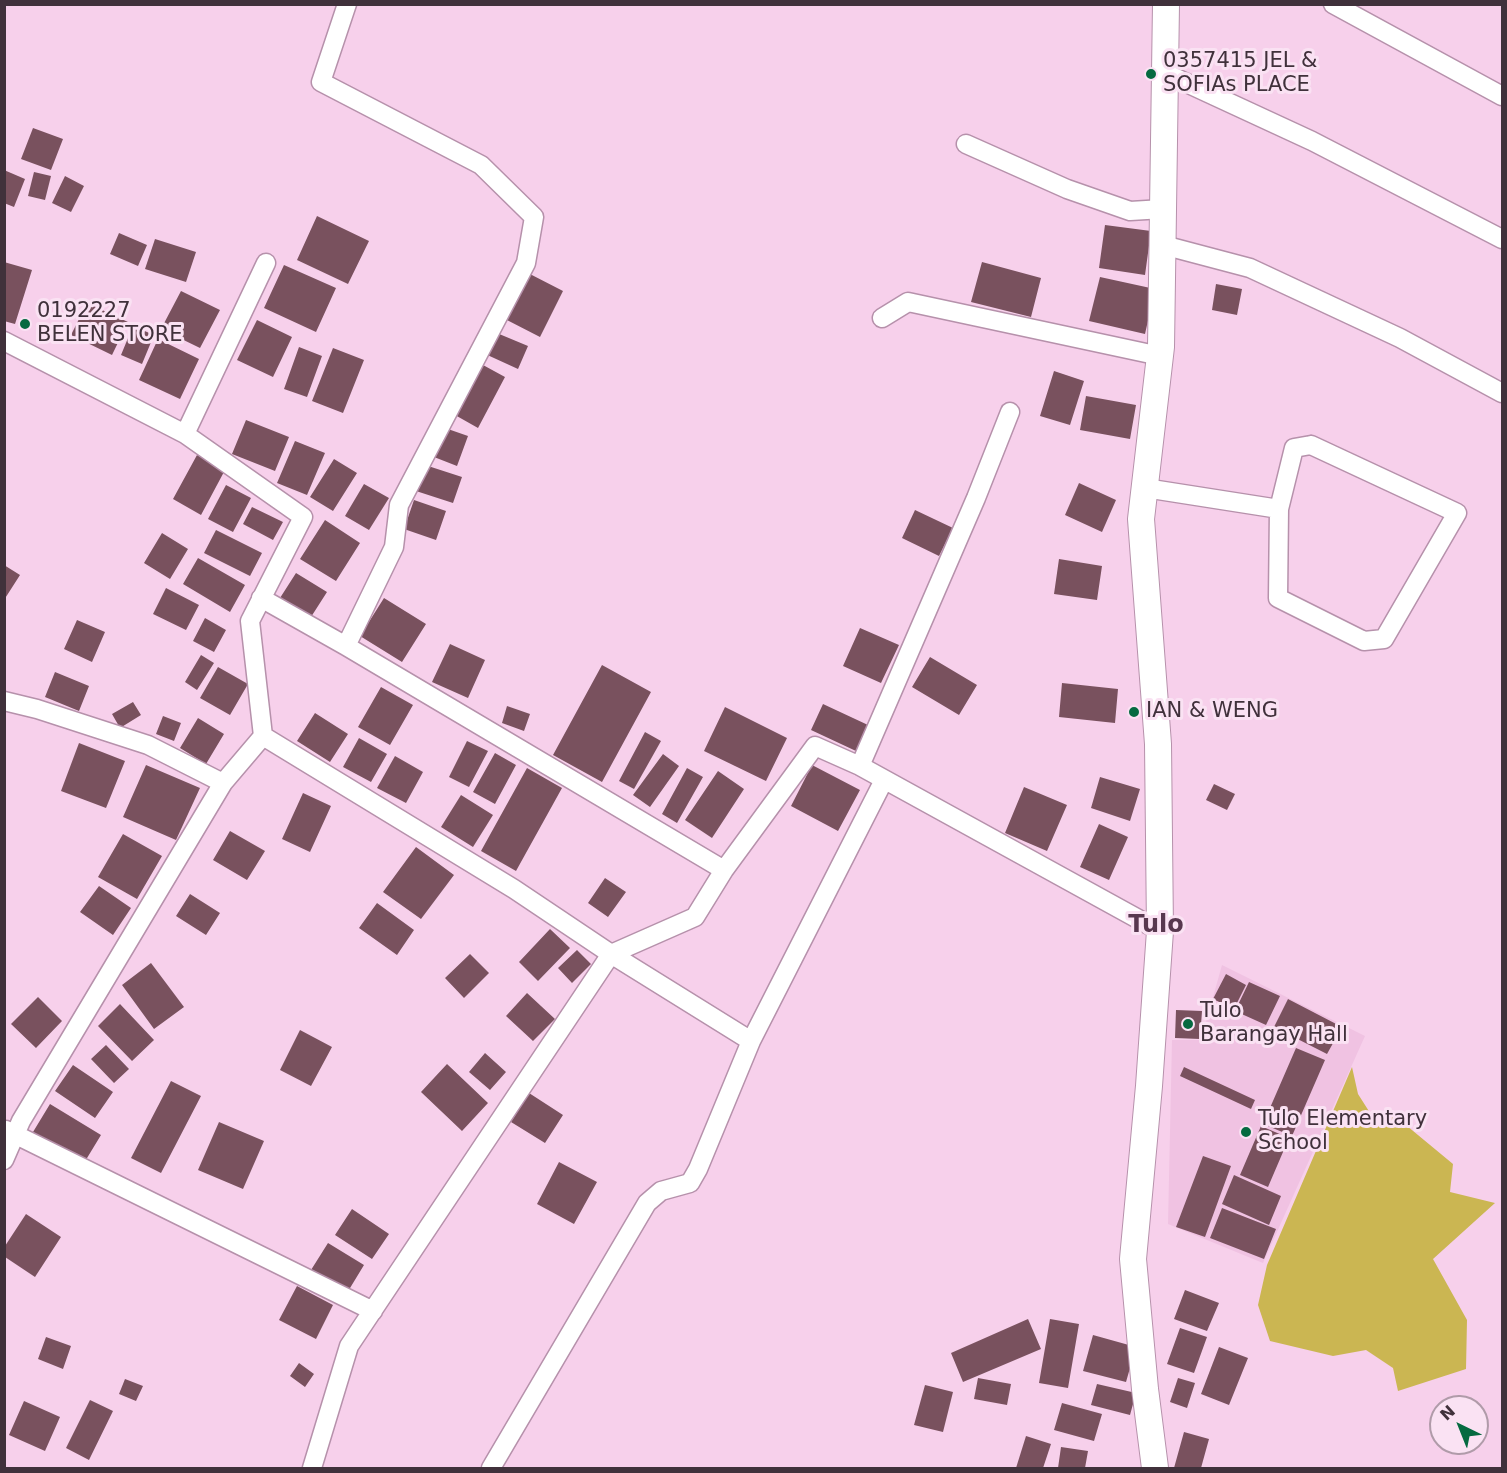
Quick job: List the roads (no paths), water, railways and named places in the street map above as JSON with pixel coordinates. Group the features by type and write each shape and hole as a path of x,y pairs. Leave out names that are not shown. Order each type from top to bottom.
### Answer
{"street":[{"path":"346,646 394,547 399,506 526,263 534,217 481,165 321,82 347,4"},
{"path":"1149,1462 1134,1259 1160,930 1158,744 1141,519 1160,356 1167,4"},
{"path":"1333,4 1503,96"},
{"path":"1165,73 1312,141 1503,239"},
{"path":"966,144 1067,189 1130,211 1163,209"},
{"path":"1163,245 1250,268 1400,338 1503,393"},
{"path":"185,434 266,263"},
{"path":"882,318 908,302 1160,356"},
{"path":"4,341 185,434 303,517 250,621 263,736 223,783 21,1121 10,1132 4,1160"},
{"path":"860,766 972,509 1010,412"},
{"path":"1311,445 1457,513 1384,639 1364,641 1278,598 1279,509 1294,448 1311,445"},
{"path":"1145,488 1279,509"},
{"path":"261,598 724,870"},
{"path":"4,701 148,745 223,783"},
{"path":"263,736 514,889 611,954 751,1041"},
{"path":"312,1468 349,1346 611,954 695,917 724,870 815,746 860,766 1160,930"},
{"path":"491,1468 647,1203 661,1191 690,1183 698,1169 751,1041 884,780"},
{"path":"10,1132 373,1311"}],"place":[{"name":"0357415 JEL & SOFIAs PLACE","path":"1151,74"},
{"name":"0192227 BELEN STORE","path":"25,324"},
{"name":"IAN & WENG","path":"1134,712"},
{"name":"Tulo Barangay Hall","path":"1188,1024"},
{"name":"Tulo Elementary School","path":"1246,1132"}],"district":[{"name":"Tulo","path":"1156,926"}]}
